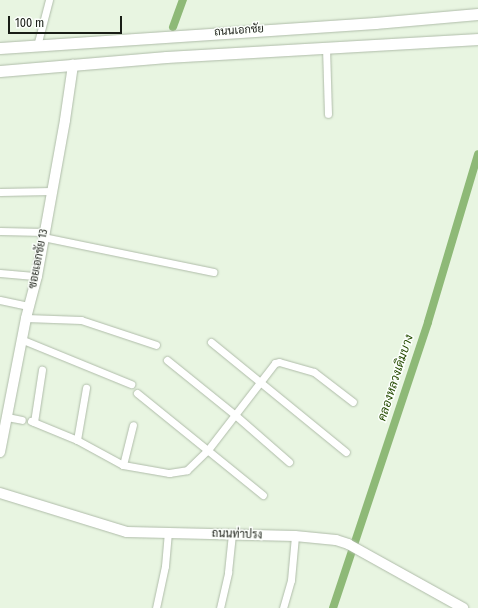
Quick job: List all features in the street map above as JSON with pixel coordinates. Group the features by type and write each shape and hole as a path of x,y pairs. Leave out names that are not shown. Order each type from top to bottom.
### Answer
{"main road":[{"name":"ถนนเอกชัย","path":"0,48 375,23 478,14"},
{"name":"ถนนเอกชัย","path":"0,71 166,57 478,39"}],"street":[{"path":"37,46 48,0"},
{"path":"326,47 328,114"},
{"name":"ซอยเอกชัย 13","path":"0,452 23,340 26,318 37,276 65,120 73,65"},
{"path":"0,192 52,191"},
{"path":"0,231 44,234 213,272"},
{"path":"0,273 37,276"},
{"path":"0,300 29,306"},
{"path":"26,318 81,320 156,345"},
{"path":"23,340 131,384"},
{"path":"212,342 260,383 346,452"},
{"path":"167,360 234,414 288,462"},
{"path":"42,370 32,422 76,440 123,465 163,472 182,472 193,466 207,451 234,414 275,363 282,362 314,372 353,402"},
{"path":"76,440 86,388"},
{"path":"137,393 263,495"},
{"path":"7,417 22,420"},
{"path":"123,465 133,425"},
{"name":"ถนนท่าปรง","path":"0,493 122,530 295,536 323,538 348,544 463,608"},
{"path":"156,608 165,566 168,532"},
{"path":"220,608 228,572 232,535"},
{"path":"283,608 291,580 295,536"}],"waterway":[{"path":"173,27 183,0"},
{"name":"คลองหลวงเดิมบาง","path":"333,608 428,322 478,154"}]}
